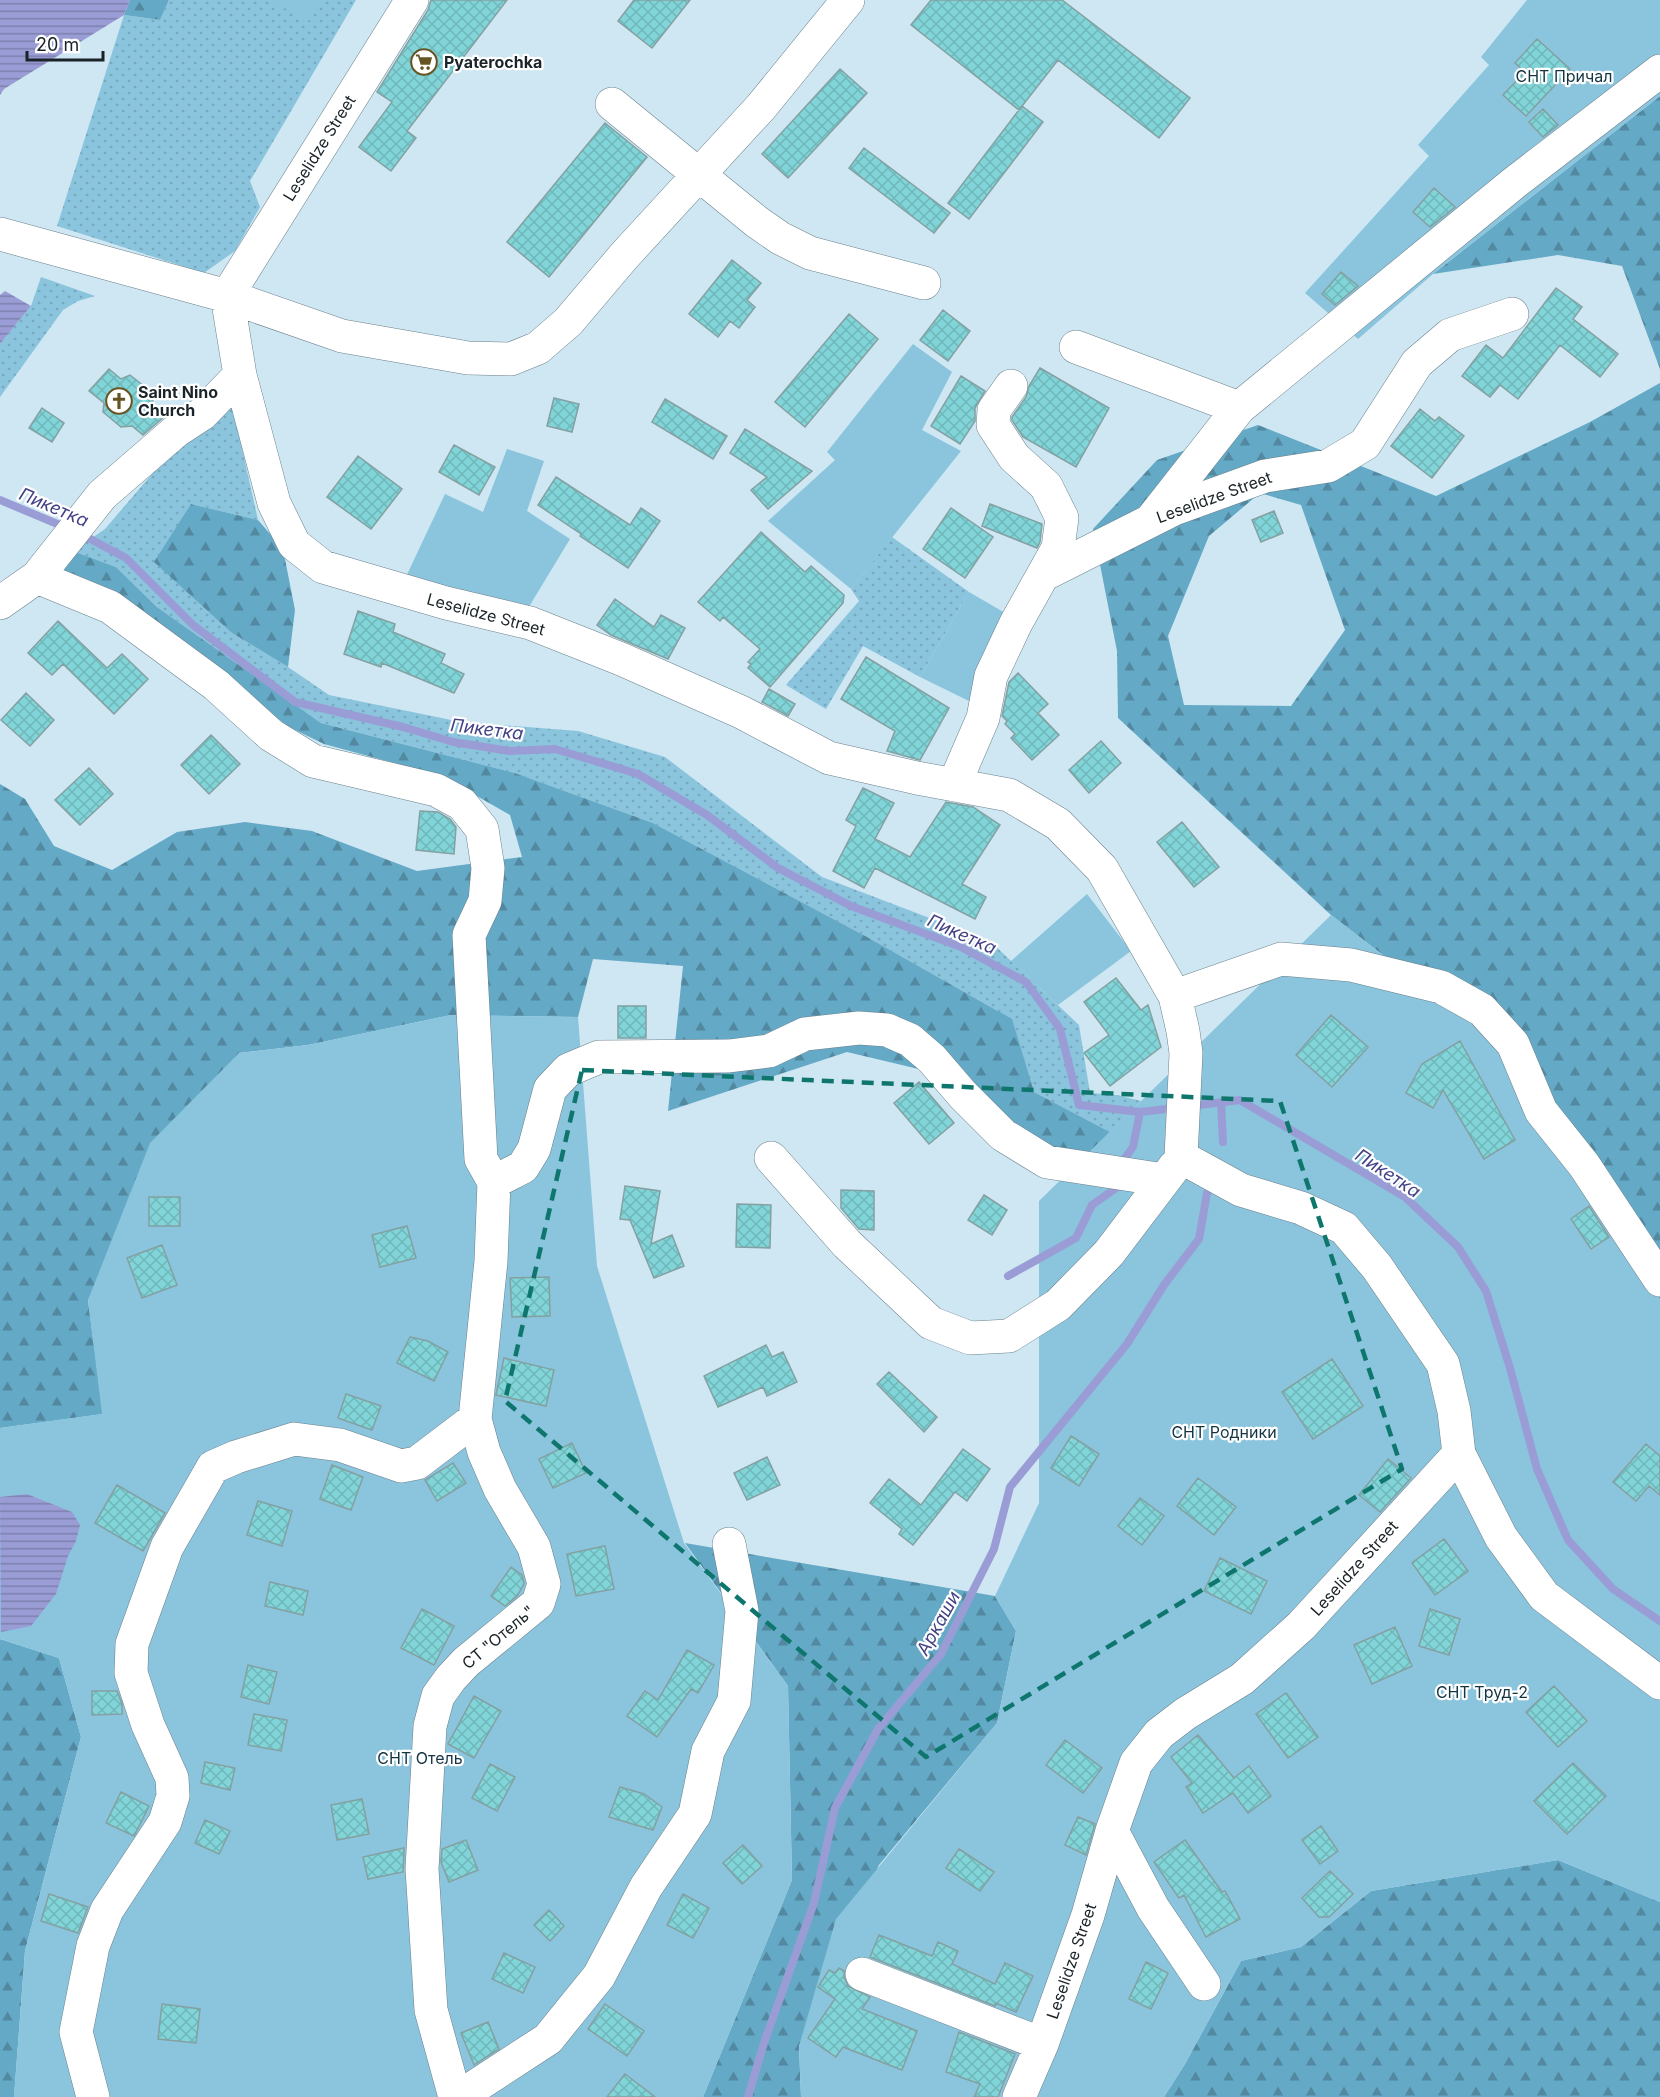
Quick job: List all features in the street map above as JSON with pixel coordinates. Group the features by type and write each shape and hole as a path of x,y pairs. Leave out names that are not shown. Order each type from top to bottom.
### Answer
{"street":[{"name":"Leselidze Street","path":"412,0 227,296 240,375 274,503 294,544 323,567 446,603 530,622 741,712 829,758 1009,795 1058,824 1102,869 1175,996 1186,1053 1184,1101 1173,1168"},
{"path":"0,234 227,296 342,336 468,358 510,359 538,348 568,322 624,256 761,107 848,0"},
{"path":"1151,520 1239,408 1514,183 1660,71"},
{"path":"612,104 757,222 780,238 810,253 924,283"},
{"name":"Leselidze Street","path":"1043,574 1174,509 1265,476 1328,466 1365,444 1417,363 1450,335 1512,314"},
{"path":"1076,346 1239,408"},
{"path":"0,603 37,577 102,495 176,431 202,414 240,375"},
{"path":"954,785 983,718 991,676 1058,548 1062,518 1047,486 1014,457 993,425 994,410 1011,386"},
{"path":"37,577 110,607 216,685 271,735 313,761 436,790 462,804 483,829 488,868 485,901 469,935 481,1159 494,1182 523,1167 534,1149 550,1089 568,1070 599,1058 729,1056 769,1051 805,1034 859,1028 887,1030 910,1040 932,1059 963,1095 1003,1135 1047,1162 1173,1168 1301,1208 1344,1228 1377,1267 1443,1364 1454,1412 1459,1454 1502,1537 1544,1596 1660,1683"},
{"path":"1175,996 1281,958 1352,965 1442,987 1482,1010 1513,1044 1540,1111 1584,1165 1660,1280"},
{"path":"771,1158 847,1244 931,1323 969,1338 1009,1336 1058,1305 1109,1253 1173,1168"},
{"name":"СТ \"Отель\"","path":"457,2097 431,2010 422,1869 430,1726 438,1696 451,1678 466,1662 538,1604 544,1584 534,1547 500,1490 484,1452 475,1419 491,1261 494,1182"},
{"path":"93,2097 76,2032 93,1946 107,1910 165,1822 173,1796 172,1778 148,1725 131,1673 132,1644 167,1547 213,1467 236,1457 294,1439 340,1445 401,1466 417,1463 475,1419"},
{"name":"Leselidze Street","path":"1019,2097 1042,2044 1088,1915 1112,1831 1136,1763 1159,1734 1185,1714 1242,1679 1301,1626 1459,1454"},
{"path":"457,2097 549,2039 599,1976 646,1887 695,1814 708,1751 734,1701 742,1611 729,1545"},
{"path":"1112,1831 1153,1908 1204,1984"},
{"path":"862,1974 1042,2044"}],"highlighted area":[{"path":"582,1070 1280,1101 1402,1469 926,1757 505,1401"}],"green space":[{"path":"130,0 169,0 160,20 124,15"},
{"path":"169,0 356,0 250,181 260,207 235,251 204,273 57,226 124,15 160,20"},
{"path":"269,0 321,0 309,21"},
{"name":"СНТ Причал","path":"1527,0 1660,0 1660,96 1433,274 1358,339 1305,293 1429,156 1418,145 1489,65 1481,57"},
{"path":"1660,96 1660,369 1622,266 1558,255 1433,274"},
{"path":"41,277 95,296 78,301 63,310 0,397 0,344 31,306"},
{"path":"913,344 952,372 922,430 961,451 851,589 768,521 835,460 827,452"},
{"path":"1660,383 1660,1300 1630,1223 1488,1036 1331,915 1118,718 1117,651 1093,529 1157,460 1258,425 1436,496 1590,422","holes":["1260,493 1301,505 1345,630 1291,706 1184,705 1168,636 1209,536"]},
{"path":"230,395 258,520 191,504 232,633 329,695 461,722 578,731 665,757 822,877 990,941 1079,1025 1090,1093 1117,1095 1141,1101 1110,1132 1034,1092 998,1011 869,938 653,823 515,773 321,723 157,607 116,567 73,551 105,529 158,467"},
{"path":"507,449 544,461 527,511 570,539 527,610 404,581 445,494 483,512"},
{"path":"191,504 258,520 283,549 295,610 288,667 232,633 154,562"},
{"path":"892,537 969,592 920,677 863,646 826,709 786,685 859,601 851,589"},
{"path":"73,551 116,567 157,607 321,723 515,773 653,823 869,938 1012,1019 1034,1092 1110,1132 1061,1180 927,1071 847,1052 668,1111 683,966 593,959 578,1017 451,1015 308,1045 239,1053 88,1300 103,1414 0,1428 0,784 25,799 54,846 112,870 177,832 245,822 312,831 417,871 522,857 510,815 442,776 324,744 289,727 110,594 61,573"},
{"path":"969,592 1012,617 969,701 920,677"},
{"path":"1087,894 1131,951 1058,1005 1011,961"},
{"path":"1331,915 1488,1036 1630,1223 1660,1300 1660,1902 1558,1860 1371,1891 1301,1947 1241,1961 1185,2064 1164,2097 801,2097 799,2046 836,1919 997,1723 1016,1631 995,1596 1039,1503 1039,1201"},
{"name":"СНТ Отель","path":"451,1015 578,1017 597,1266 684,1543 788,1686 792,1880 703,2097 14,2097 25,1951 81,1737 59,1658 0,1639 0,1428 102,1414 88,1300 150,1143 239,1053 308,1045"},
{"path":"685,1543 995,1596 1016,1631 997,1723 879,1865 799,2046 801,2097 703,2097 792,1880 788,1686"},
{"path":"0,1639 59,1658 81,1737 25,1951 14,2097 0,2097"},
{"path":"1558,1860 1660,1902 1660,2097 1164,2097 1185,2064 1241,1961 1301,1947 1371,1891"}],"shaded area":[{"path":"0,0 130,0 124,15 4,89 0,95"},
{"path":"5,291 31,306 0,344 0,295"},
{"path":"27,1494 72,1512 80,1525 56,1594 31,1626 1,1632 0,1497"}],"building":[{"name":"Pyaterochka","path":"431,0 507,0 407,131 416,138 391,171 359,147 392,102 377,92 428,10"},
{"path":"634,0 690,0 652,48 618,21"},
{"path":"931,0 1062,0 1190,98 1159,138 1058,60 1019,110 911,25"},
{"path":"1537,39 1570,69 1526,116 1503,95 1525,72 1515,63"},
{"path":"840,69 867,93 788,178 762,154"},
{"path":"1022,106 1043,122 969,219 948,203"},
{"path":"1543,109 1558,125 1543,137 1529,122"},
{"path":"605,123 647,157 549,277 507,242"},
{"path":"864,148 950,213 934,233 849,168"},
{"path":"1434,188 1455,207 1430,227 1413,212"},
{"path":"732,260 761,283 747,300 755,307 739,328 730,321 718,337 689,314"},
{"path":"1341,272 1358,286 1335,305 1322,294"},
{"path":"1556,288 1582,307 1573,319 1618,354 1600,377 1560,345 1518,399 1500,385 1490,397 1462,376 1486,345 1503,358"},
{"path":"943,310 970,331 948,361 920,340"},
{"path":"849,314 878,339 805,427 775,402"},
{"path":"1040,368 1109,408 1076,467 1023,437 1012,420"},
{"path":"109,369 121,379 130,375 154,394 152,404 166,415 143,435 132,426 121,427 103,412 104,403 89,391"},
{"path":"961,376 985,391 975,408 975,421 960,444 931,426"},
{"path":"554,398 579,404 572,432 547,426"},
{"path":"665,399 727,436 713,459 652,422"},
{"path":"42,408 64,423 52,442 29,428"},
{"path":"1420,409 1435,421 1439,417 1464,436 1432,478 1391,446"},
{"path":"745,429 812,471 768,509 751,490 767,477 730,453"},
{"path":"454,445 495,467 479,495 439,472"},
{"path":"358,456 402,489 371,529 327,497"},
{"path":"556,477 630,525 641,508 660,521 628,568 538,505"},
{"path":"990,504 1042,524 1037,548 982,526"},
{"path":"951,508 993,537 965,578 923,549"},
{"path":"1274,511 1283,533 1261,542 1252,520"},
{"path":"761,532 805,572 811,566 844,595 843,603 770,687 748,668 751,664 748,662 760,649 723,617 720,621 698,602"},
{"path":"615,599 654,627 661,615 685,628 668,659 611,635 597,625"},
{"path":"358,611 395,624 393,632 445,654 441,663 464,674 454,693 382,663 381,667 344,654"},
{"path":"58,621 107,668 122,654 148,679 114,714 63,664 52,675 28,653"},
{"path":"866,657 949,708 920,760 887,751 895,731 841,699"},
{"path":"1018,673 1048,704 1038,713 1059,735 1032,760 1011,738 1015,734 1005,724 1007,721 1002,716 1009,682"},
{"path":"769,689 795,704 788,716 762,702"},
{"path":"26,693 54,720 30,746 1,720"},
{"path":"211,735 240,764 209,794 181,765"},
{"path":"1101,741 1121,763 1089,793 1069,770"},
{"path":"89,768 113,794 80,825 55,800"},
{"path":"863,788 894,803 875,839 910,857 946,802 973,807 1000,825 962,884 986,897 975,919 875,868 864,888 833,871 856,826 846,820"},
{"path":"420,811 438,812 450,819 456,827 454,854 416,850"},
{"path":"1182,822 1219,867 1194,887 1157,842"},
{"path":"1116,978 1141,1010 1148,1005 1161,1047 1110,1086 1084,1053 1109,1035 1084,1002"},
{"path":"618,1006 646,1006 646,1038 618,1038"},
{"path":"1331,1015 1368,1047 1332,1087 1296,1055"},
{"path":"1460,1041 1515,1140 1484,1159 1443,1090 1433,1108 1406,1093 1422,1064"},
{"path":"919,1082 954,1123 929,1144 894,1103"},
{"path":"625,1186 660,1191 651,1244 672,1235 684,1266 654,1278 630,1220 620,1219"},
{"path":"841,1190 874,1191 874,1230 859,1229 841,1208"},
{"path":"984,1195 1007,1210 992,1235 968,1220"},
{"path":"149,1197 180,1197 180,1226 149,1226"},
{"path":"737,1204 771,1205 770,1248 736,1247"},
{"path":"1589,1206 1609,1237 1591,1249 1571,1219"},
{"path":"407,1226 416,1258 380,1267 372,1235"},
{"path":"162,1245 177,1285 142,1298 127,1258"},
{"path":"549,1277 550,1316 512,1317 510,1278"},
{"path":"410,1337 428,1341 448,1352 434,1381 397,1363"},
{"path":"766,1345 772,1357 783,1352 797,1382 767,1396 763,1387 718,1407 704,1376"},
{"path":"504,1358 554,1370 546,1406 496,1395"},
{"path":"1332,1359 1363,1406 1313,1439 1282,1392"},
{"path":"889,1372 937,1417 924,1432 877,1384"},
{"path":"346,1394 381,1406 372,1430 338,1418"},
{"path":"1071,1436 1099,1454 1079,1486 1051,1468"},
{"path":"572,1443 586,1473 553,1488 539,1459"},
{"path":"1646,1444 1660,1456 1660,1495 1649,1486 1636,1501 1613,1482"},
{"path":"963,1449 990,1469 967,1501 955,1492 913,1545 899,1534 902,1529 870,1503 889,1479 921,1505"},
{"path":"767,1457 780,1485 747,1500 734,1473"},
{"path":"1388,1459 1411,1478 1380,1512 1359,1495"},
{"path":"453,1463 466,1483 437,1501 425,1480"},
{"path":"332,1465 363,1477 351,1510 320,1499"},
{"path":"1198,1478 1236,1507 1214,1535 1177,1506"},
{"path":"117,1485 165,1513 143,1551 95,1523"},
{"path":"1140,1498 1164,1516 1142,1545 1118,1526"},
{"path":"258,1501 292,1511 282,1546 247,1535"},
{"path":"1444,1539 1468,1571 1435,1595 1412,1563"},
{"path":"605,1546 614,1589 576,1596 567,1554"},
{"path":"1220,1558 1267,1581 1251,1614 1204,1591"},
{"path":"511,1567 522,1575 524,1584 517,1596 505,1606 491,1596"},
{"path":"270,1582 308,1591 303,1615 265,1606"},
{"path":"422,1609 454,1626 434,1665 401,1648"},
{"path":"1430,1609 1460,1619 1449,1655 1419,1646"},
{"path":"1395,1627 1412,1666 1372,1684 1354,1645"},
{"path":"687,1650 714,1665 698,1693 691,1689 657,1737 627,1716 645,1691 658,1700"},
{"path":"248,1665 277,1672 269,1704 241,1697"},
{"path":"1554,1686 1587,1721 1558,1747 1526,1712"},
{"path":"92,1691 117,1691 122,1704 122,1714 92,1715"},
{"path":"1286,1693 1318,1737 1288,1758 1256,1714"},
{"path":"474,1696 501,1711 474,1758 448,1744"},
{"path":"254,1714 287,1720 281,1751 248,1745"},
{"path":"1198,1735 1234,1778 1249,1766 1271,1796 1248,1813 1233,1793 1203,1813 1186,1787 1192,1783 1171,1757"},
{"path":"1065,1740 1102,1768 1083,1793 1046,1765"},
{"path":"205,1762 235,1768 230,1790 201,1783"},
{"path":"1573,1763 1606,1796 1567,1834 1534,1801"},
{"path":"490,1764 515,1777 497,1811 472,1798"},
{"path":"620,1787 644,1794 662,1807 653,1830 609,1817"},
{"path":"121,1792 149,1806 134,1836 106,1823"},
{"path":"362,1799 369,1834 337,1840 331,1805"},
{"path":"1078,1817 1095,1824 1086,1855 1065,1845"},
{"path":"205,1820 230,1831 219,1854 195,1843"},
{"path":"1321,1826 1338,1851 1320,1864 1302,1840"},
{"path":"466,1840 478,1870 449,1882 441,1862 442,1849"},
{"path":"1185,1840 1222,1892 1225,1891 1240,1919 1206,1937 1184,1895 1179,1898 1154,1862"},
{"path":"743,1845 762,1866 742,1884 723,1863"},
{"path":"404,1848 403,1872 368,1879 363,1857"},
{"path":"959,1849 994,1872 980,1891 946,1868"},
{"path":"1330,1871 1353,1894 1329,1917 1319,1917 1302,1898"},
{"path":"49,1894 88,1907 78,1933 41,1921"},
{"path":"683,1894 709,1908 693,1938 667,1925"},
{"path":"549,1910 564,1926 550,1941 534,1925"},
{"path":"879,1935 932,1956 938,1942 958,1951 952,1964 995,1984 1005,1963 1033,1976 1016,2012 870,1957"},
{"path":"504,1953 535,1967 523,1993 492,1979"},
{"path":"1146,1962 1168,1973 1151,2009 1129,1999"},
{"path":"839,1968 844,1971 848,1986 870,1997 862,2009 917,2031 902,2070 843,2047 836,2057 808,2038 835,1999 818,1987 829,1970 835,1973"},
{"path":"162,2004 200,2009 196,2043 158,2039"},
{"path":"605,2004 644,2031 627,2056 588,2029"},
{"path":"488,2022 499,2049 474,2065 461,2033"},
{"path":"959,2032 1015,2054 998,2097 974,2097 980,2084 946,2072"},
{"path":"625,2074 655,2097 607,2097"}],"waterway":[{"name":"Пикетка","path":"0,500 67,528"},
{"name":"Пикетка","path":"81,534 126,558 193,625 295,702 403,727 453,742 510,751 555,749 638,774 707,815 778,868 851,906 961,947 1026,982 1060,1029 1079,1105 1140,1112 1176,1108"},
{"name":"Пикетка","path":"1191,1106 1240,1100 1405,1197 1458,1247 1486,1291 1510,1368 1537,1469 1568,1540 1613,1589 1660,1621"},
{"path":"1221,1102 1223,1142"},
{"path":"1122,1162 1133,1147 1140,1112"},
{"path":"1008,1276 1076,1238 1092,1205 1119,1186"},
{"name":"Аркаши","path":"748,2097 764,2043 814,1903 835,1808 878,1729 941,1654 994,1549 1010,1487 1127,1344 1164,1285 1199,1239 1207,1193"}],"place":[{"name":"Pyaterochka","path":"424,62"},
{"name":"Saint Nino Church","path":"119,401"}],"park label":[{"name":"СНТ Родники","path":"1224,1432"},
{"name":"СНТ Труд-2","path":"1482,1692"}]}
